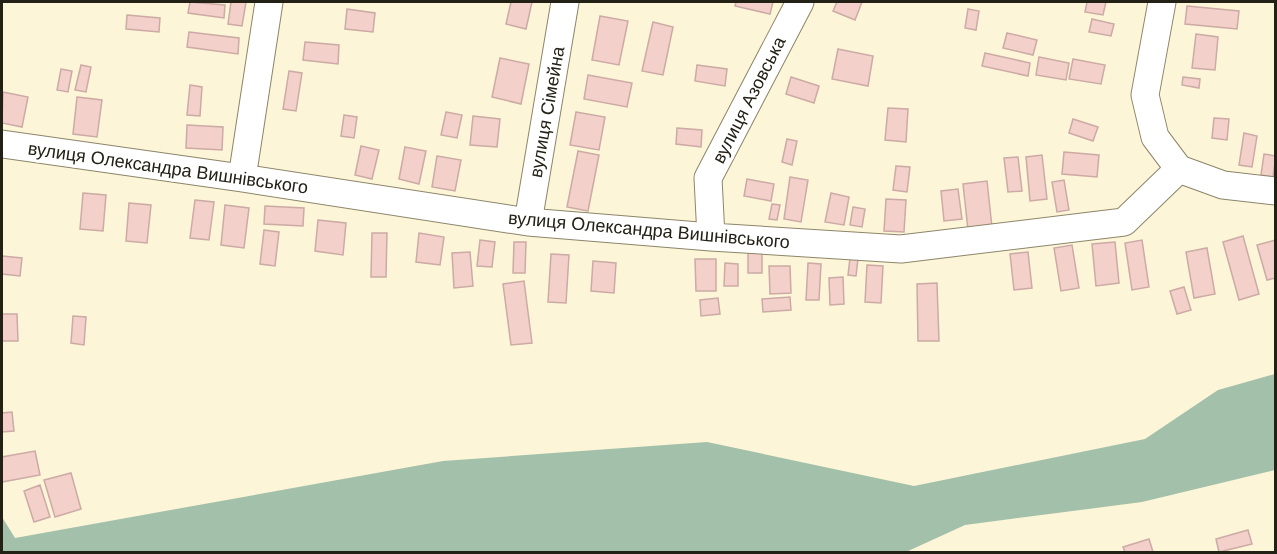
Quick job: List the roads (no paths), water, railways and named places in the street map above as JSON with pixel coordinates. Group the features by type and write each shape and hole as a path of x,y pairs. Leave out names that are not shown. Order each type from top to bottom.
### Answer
{"street":[{"path":"242,178 269,2"},
{"name":"вулиця Сімейна","path":"528,222 565,2"},
{"name":"вулиця Азовська","path":"711,237 708,178 800,2"},
{"path":"1161,2 1145,95 1155,137 1179,168 1223,185 1275,190"},
{"name":"вулиця Олександра Вишнівського","path":"2,144 528,222 900,249 1124,222 1179,168"}]}
